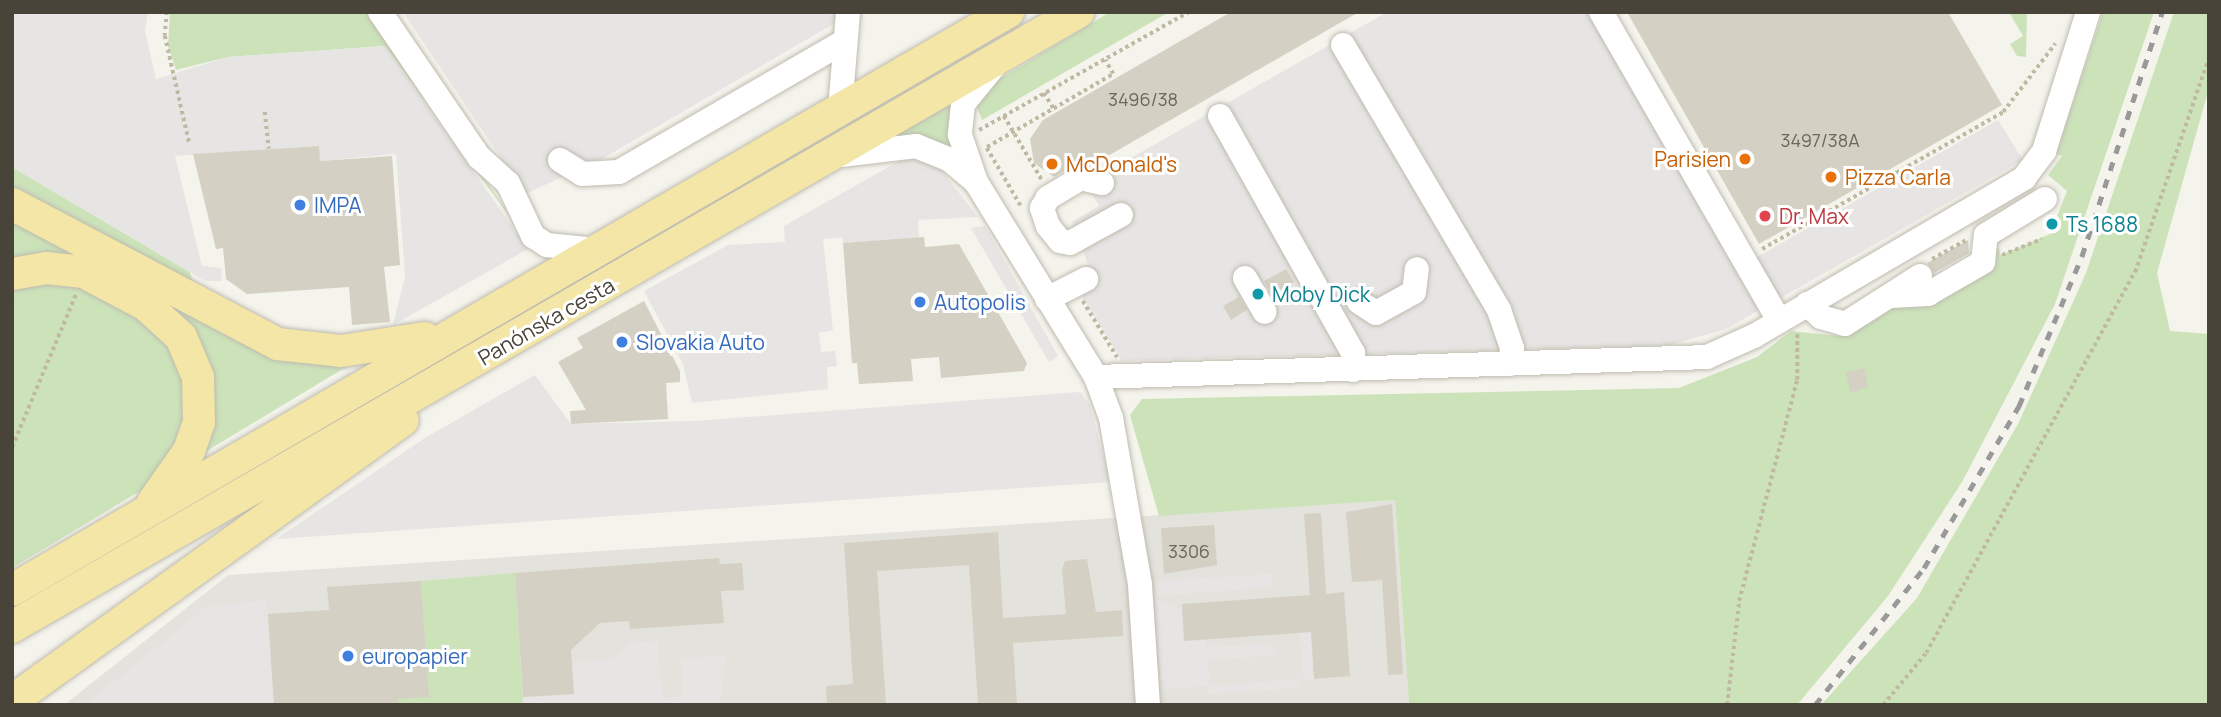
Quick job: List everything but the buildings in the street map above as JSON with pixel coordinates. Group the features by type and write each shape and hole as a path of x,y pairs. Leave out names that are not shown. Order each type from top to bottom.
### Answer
{"main road":[{"name":"Panónska cesta","path":"12,590 1008,12"},
{"name":"Panónska cesta","path":"12,627 834,157 1078,12"},
{"path":"12,204 226,320 285,346 379,349 464,327"},
{"path":"12,274 46,268 84,272 175,328 198,377 201,402 194,442 145,513"},
{"path":"12,701 506,344"}],"street":[{"path":"380,12 479,157 508,183 516,208 538,240 596,250"},
{"path":"839,110 843,42 848,12"},
{"path":"1601,12 1792,312 1845,324 1920,276"},
{"path":"1097,377 1707,356 1792,312 2024,178 2044,151 2088,12"},
{"path":"560,160 582,174 619,173 843,42"},
{"path":"1343,45 1499,310 1512,348 1511,364"},
{"path":"1000,59 960,116 960,135 976,181 1097,377 1111,418 1140,585 1148,705"},
{"path":"1220,116 1353,353 1353,370"},
{"path":"834,157 885,146 916,146 950,160 976,181"},
{"path":"1102,183 1081,178 1052,195 1042,213 1064,243 1121,215"},
{"path":"1979,241 2045,199"},
{"path":"1892,296 1928,293 1983,262 1976,208"},
{"path":"1359,302 1376,313 1415,292 1417,269"},
{"path":"1245,278 1265,312"},
{"path":"1047,299 1086,279"}],"path":[{"path":"167,12 165,36 189,142"},
{"path":"1757,252 2003,112 2057,41"},
{"path":"1883,705 1933,642 2135,272 2209,57"},
{"path":"987,147 1113,74 1105,59"},
{"path":"1045,93 1054,109"},
{"path":"265,113 269,149"},
{"path":"1004,116 1052,195"},
{"path":"1979,241 1997,243 2003,256 2042,239"},
{"path":"12,447 84,272"},
{"path":"1727,705 1739,601 1797,380 1800,343 1792,312"}],"shaded area":[{"path":"12,12 148,12 145,31 156,79 228,57 385,46 528,249 393,325 405,276 396,154 320,161 318,146 175,156 202,266 221,268 222,281 205,281 12,167"},
{"path":"403,12 854,12 600,160 525,194"},
{"path":"1387,12 1607,12 1750,261 1998,120 2023,160 1726,329 1670,345 1122,361 1081,295 1090,270 1072,222 1099,206 1089,189 1096,178"},
{"path":"908,156 937,165 978,217 918,220 919,238 843,243 842,237 823,239 833,330 819,333 821,352 835,351 837,366 827,367 828,389 692,403 683,364 644,291 728,245 785,242 784,226"},
{"path":"985,226 1058,356 1049,362 971,228"},
{"path":"535,375 571,424 696,421 1080,392 1090,405 1110,482 276,539 425,438"},
{"path":"1395,500 1409,705 64,705 228,575"},
{"path":"1272,574 1273,587 1156,596 1155,581"},
{"path":"1154,597 1182,609 1185,641 1206,640 1207,647 1272,644 1278,655 1208,660 1210,686 1161,689"},
{"path":"266,600 274,705 85,705 206,607"},
{"path":"1311,632 1314,679 1303,679 1300,633"},
{"path":"657,641 663,698 683,696 681,658 726,656 720,705 523,705 523,698 574,694 573,662 614,659 631,643"},
{"path":"1303,679 1299,688 1206,694 1210,686"}],"green space":[{"path":"170,12 368,12 532,247 385,46 228,57 176,70 168,46"},
{"path":"1110,12 1169,12 982,120 976,105 993,83"},
{"path":"2009,12 2027,12 2026,57 2017,56 2010,44 2023,36"},
{"path":"2103,12 2154,12 2055,304 1962,482 1888,596 1797,705 1409,705 1395,500 1159,516 1130,415 1142,399 1679,388 1757,357 1791,331 1840,336 1996,243 2001,255 2050,234 2067,191 2048,175 2062,156 2056,154"},
{"path":"2174,12 2209,12 2209,88 2157,273 2170,331 2209,334 2209,705 1821,705 1917,598 2018,424 2086,273"},
{"path":"965,97 959,155 887,138"},
{"path":"12,167 190,272 195,289 12,187"},
{"path":"12,213 356,361 12,568"},
{"path":"515,573 523,705 398,705 398,699 429,697 421,581"}],"railway":[{"path":"1815,705 1924,568 2019,406 2082,256 2162,12"}],"place":[{"name":"Parisien","path":"1745,159"},
{"name":"McDonald's","path":"1052,164"},
{"name":"Pizza Carla","path":"1831,177"},
{"name":"IMPA","path":"300,205"},
{"name":"Dr. Max","path":"1765,216"},
{"name":"Ts 1688","path":"2052,224"},
{"name":"Moby Dick","path":"1258,294"},
{"name":"Autopolis","path":"920,302"},
{"name":"Slovakia Auto","path":"622,342"},
{"name":"europapier","path":"348,656"}]}
